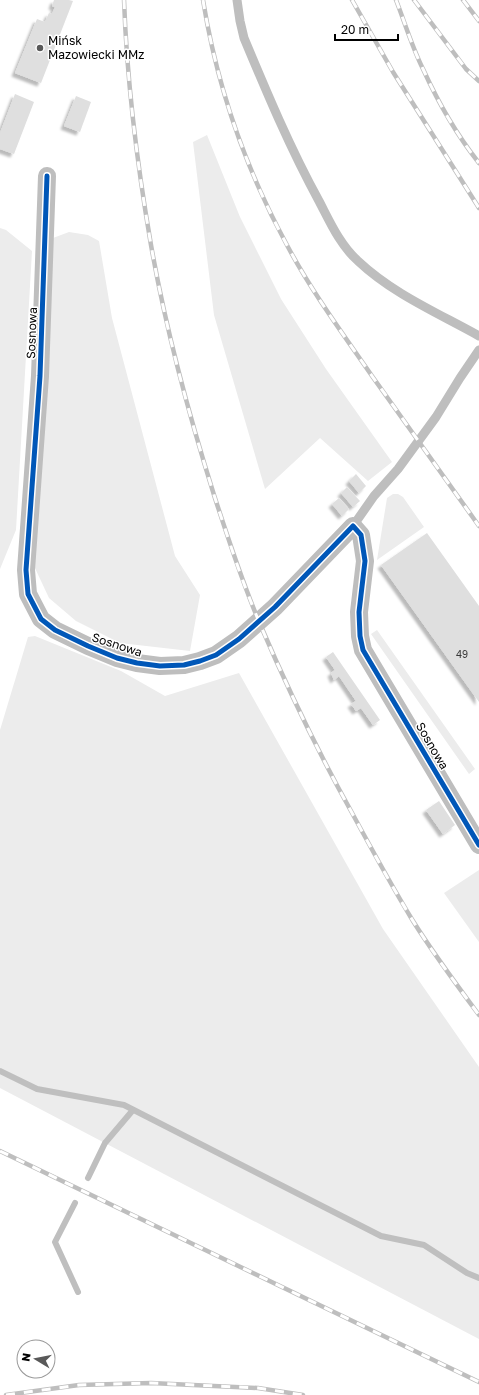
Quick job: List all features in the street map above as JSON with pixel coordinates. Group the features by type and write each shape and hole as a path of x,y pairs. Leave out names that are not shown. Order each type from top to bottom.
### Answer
{"street":[{"name":"Sosnowa","path":"47,176 40,376 26,570 28,594 41,619 55,630 70,638 117,658 137,663 160,666 184,665 200,661 216,655 239,640 259,622 353,526 361,534 365,561 358,612 363,650 479,845"}],"lane":[{"path":"237,0 244,38 288,140 337,236 357,260 394,290 479,336"},
{"path":"353,526 374,496 398,469 436,417 479,350"}],"shaded area":[{"path":"207,135 240,217 281,299 326,369 392,462 368,481 320,438 265,489 214,315 193,142"},
{"path":"0,228 6,230 32,251 16,530 0,569"},
{"path":"69,232 88,235 99,241 112,318 175,556 200,595 190,651 120,643 76,621 49,598 34,566 53,238"},
{"path":"393,494 398,494 403,497 424,527 377,560 387,498"},
{"path":"377,630 475,769 469,774 371,634"},
{"path":"35,636 121,671 165,696 239,673 383,929 479,1067 479,1339 0,1088 0,730 28,637"},
{"path":"479,870 479,942 444,893"}],"building":[{"name":"Mińsk Mazowiecki MMz","path":"54,0 73,1 41,83 15,73 37,19 45,22 49,13 52,14 55,7 52,6"},
{"path":"15,94 34,102 14,154 0,149 0,133"},
{"path":"76,96 91,102 80,132 64,126"},
{"path":"356,474 366,486 359,493 349,481"},
{"path":"347,487 360,501 353,507 341,493"},
{"path":"339,498 349,509 342,516 332,504"},
{"path":"427,533 479,606 479,702 381,565"},
{"path":"333,652 380,720 373,725 361,708 356,711 351,704 356,701 339,676 334,680 331,673 335,670 326,657"},
{"path":"439,801 455,825 443,834 426,810"}],"waterway":[{"path":"0,1071 37,1089 124,1105 381,1236 424,1245 467,1273 479,1278"},
{"path":"88,1178 105,1143 133,1110"},
{"path":"75,1203 55,1242 78,1292"}],"railway":[{"path":"124,0 125,31 133,123 146,215 157,277 171,340 195,433 236,560 253,608 281,671 314,742 338,788 413,921 479,1015"},
{"path":"203,0 216,64 235,127 259,188 288,247 317,297 479,526"},
{"path":"352,0 393,72 479,208"},
{"path":"396,0 415,52 435,94 455,129 479,163"},
{"path":"414,0 466,69 479,81"},
{"path":"463,0 479,21"},
{"path":"0,1151 479,1382"},
{"path":"6,1395 79,1385 151,1383 258,1388 303,1395"}],"cycle path":[{"path":"47,176 40,376 26,570 28,594 41,619 55,630 117,658 137,663 160,666 184,665 200,661 216,655 239,639 275,607 353,526 361,535 365,561 359,612 360,636 363,650 479,845"}],"place":[{"name":"Mińsk Mazowiecki MMz","path":"40,48"}]}
